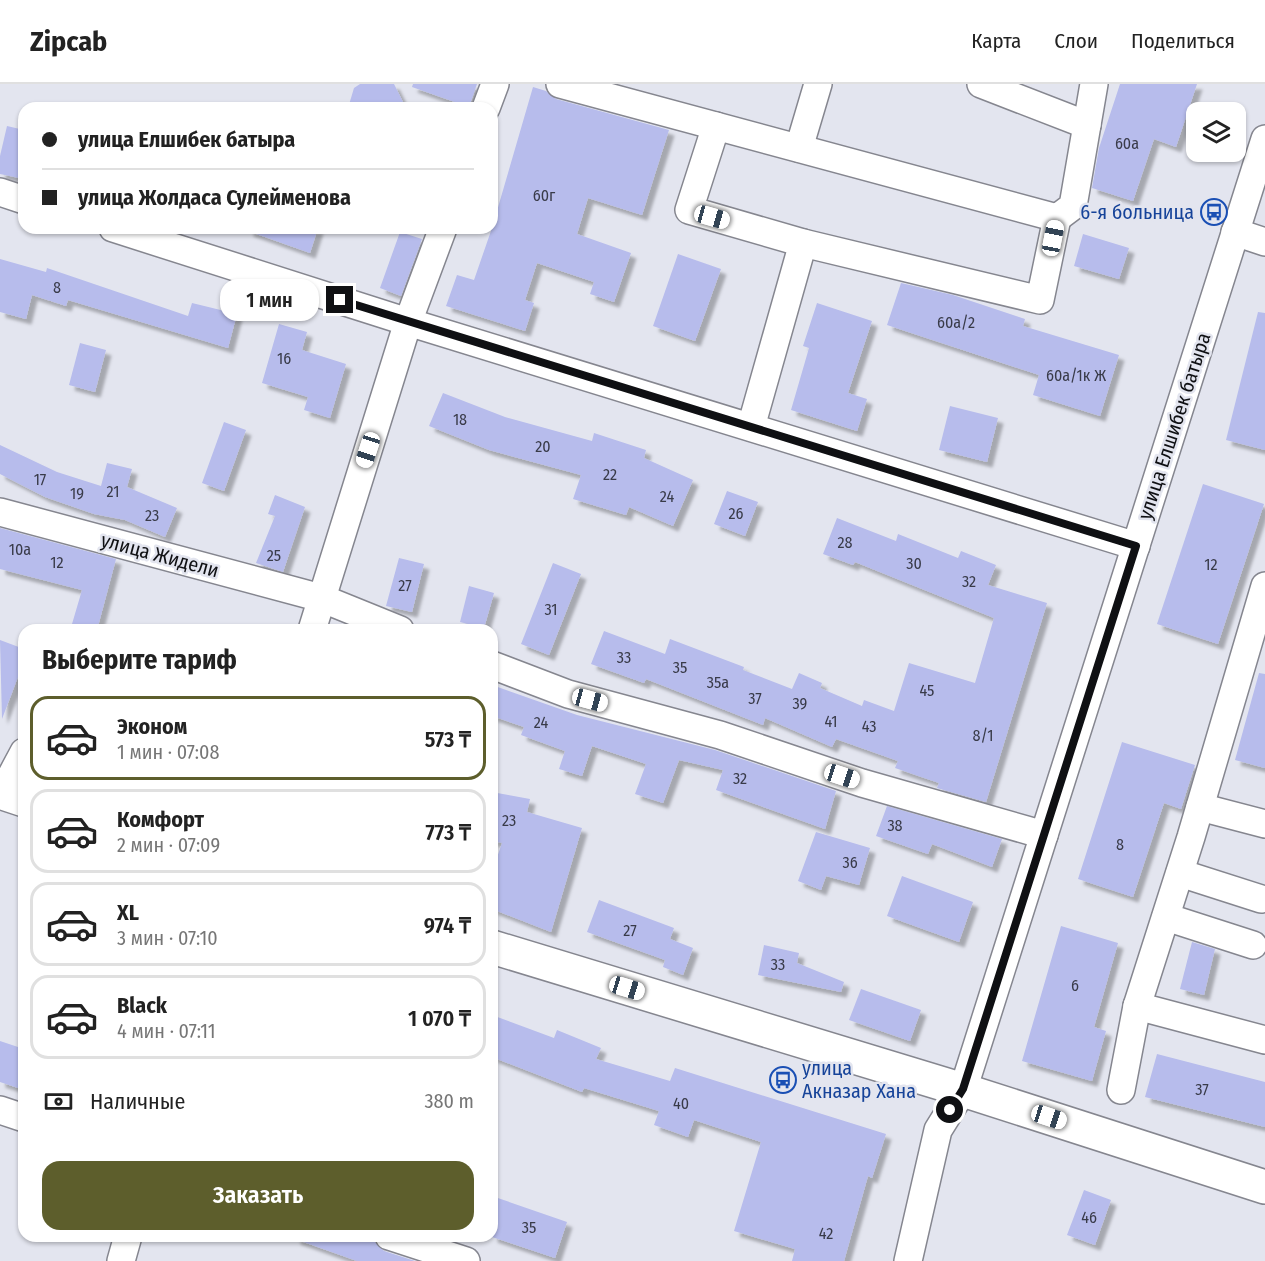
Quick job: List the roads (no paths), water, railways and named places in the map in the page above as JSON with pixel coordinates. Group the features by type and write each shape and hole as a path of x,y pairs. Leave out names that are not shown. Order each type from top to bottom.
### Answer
{"main road":[{"path":"498,949 963,1089 1265,1187"}],"street":[{"path":"488,102 495,84"},
{"path":"560,84 1057,218"},
{"path":"799,148 818,84"},
{"path":"981,84 1087,125"},
{"path":"716,126 689,210 803,243 1040,300 1057,218 1073,206 1094,84"},
{"name":"улица Елшибек батыра","path":"908,1261 938,1130 963,1089 1265,139"},
{"path":"0,192 18,198"},
{"path":"1235,232 1265,242"},
{"path":"132,234 408,322 1136,546"},
{"path":"314,624 408,322 440,234"},
{"path":"751,427 803,243"},
{"name":"улица Жидели","path":"0,512 321,598 384,624"},
{"path":"1121,1089 1137,1006 1200,807 1265,586"},
{"path":"498,667 568,694 720,735 862,783 1044,835"},
{"path":"9,795 18,769"},
{"path":"1200,807 1265,824"},
{"path":"1179,873 1261,899"},
{"path":"1166,917 1253,945"},
{"path":"1137,1006 1265,1040"},
{"path":"0,1110 18,1116"},
{"path":"121,1261 126,1242"},
{"path":"407,1242 466,1261"}],"place":[{"name":"6-я больница","path":"1214,212"},
{"name":"улица Акназар Хана","path":"783,1080"}]}
